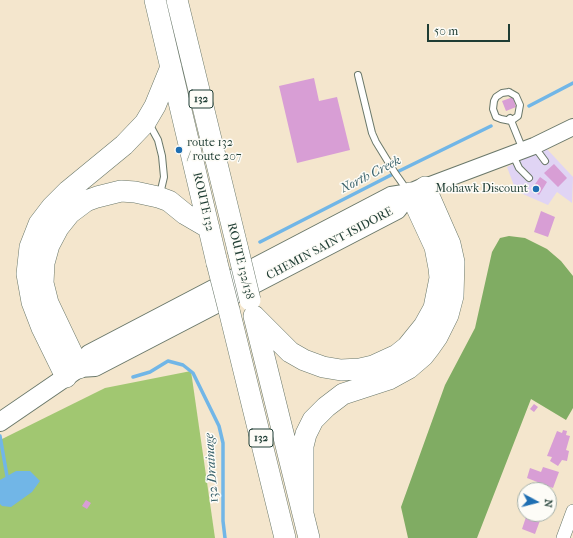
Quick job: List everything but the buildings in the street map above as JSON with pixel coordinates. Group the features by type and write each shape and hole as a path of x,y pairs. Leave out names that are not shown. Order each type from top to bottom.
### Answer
{"highway":[{"name":"ROUTE 132","path":"155,0 208,228 229,310"},
{"name":"ROUTE 132/138","path":"178,4 303,514"},
{"path":"82,366 42,328 32,302 27,274 30,247 39,224 52,207 68,191 124,145 145,123 155,106 171,67"},
{"path":"252,308 290,352 304,360 323,367 341,370 360,370 397,355 407,347 424,326 434,308 440,278 435,247 417,190"},
{"path":"309,538 303,514 303,446 306,434 313,420 326,406 343,394 389,379 409,368 423,356 437,336 448,315 453,296 454,262 450,244 417,190"},
{"path":"82,366 53,316 44,291 43,283 44,264 54,235 70,213 81,204 97,197 120,191 135,192 169,202 208,228"},
{"name":"ROUTE 132/138","path":"229,310 285,538"}],"main road":[{"name":"CHEMIN SAINT-ISIDORE","path":"0,422 82,366 391,196 417,190"}],"street":[{"path":"417,190 523,150 573,127"},
{"path":"563,538 573,511"}],"lane":[{"path":"358,75 372,134 376,142 395,173 417,190"},
{"path":"510,92 516,96 520,105 518,116 511,120 496,117 494,113 494,101 496,97 502,93 510,92"},
{"path":"511,120 523,150 519,168 529,178"},
{"path":"145,123 155,134 162,156 164,177 159,198"},
{"path":"523,150 545,161"}],"shaded area":[{"path":"546,148 573,177 572,203 557,192 548,205 516,191 507,167"}],"green space":[{"path":"509,236 525,238 547,249 561,261 573,276 573,408 566,420 531,399 477,538 408,538 401,507 445,385 475,328 492,252 500,238"},
{"path":"191,371 215,538 0,538 0,440 105,388"}],"water":[{"path":"16,471 30,471 40,481 32,492 11,507 2,506 0,504 0,480"}],"waterway":[{"path":"529,106 573,83"},
{"name":"North Creek","path":"260,242 491,126"},
{"name":"132 Drainage","path":"133,377 150,372 168,361 183,365 193,373 219,426 223,443 223,521 225,538"},
{"path":"0,436 7,476"}],"place":[{"name":"route 132 / route 207","path":"179,150"},
{"name":"Mohawk Discount","path":"536,189"}]}
